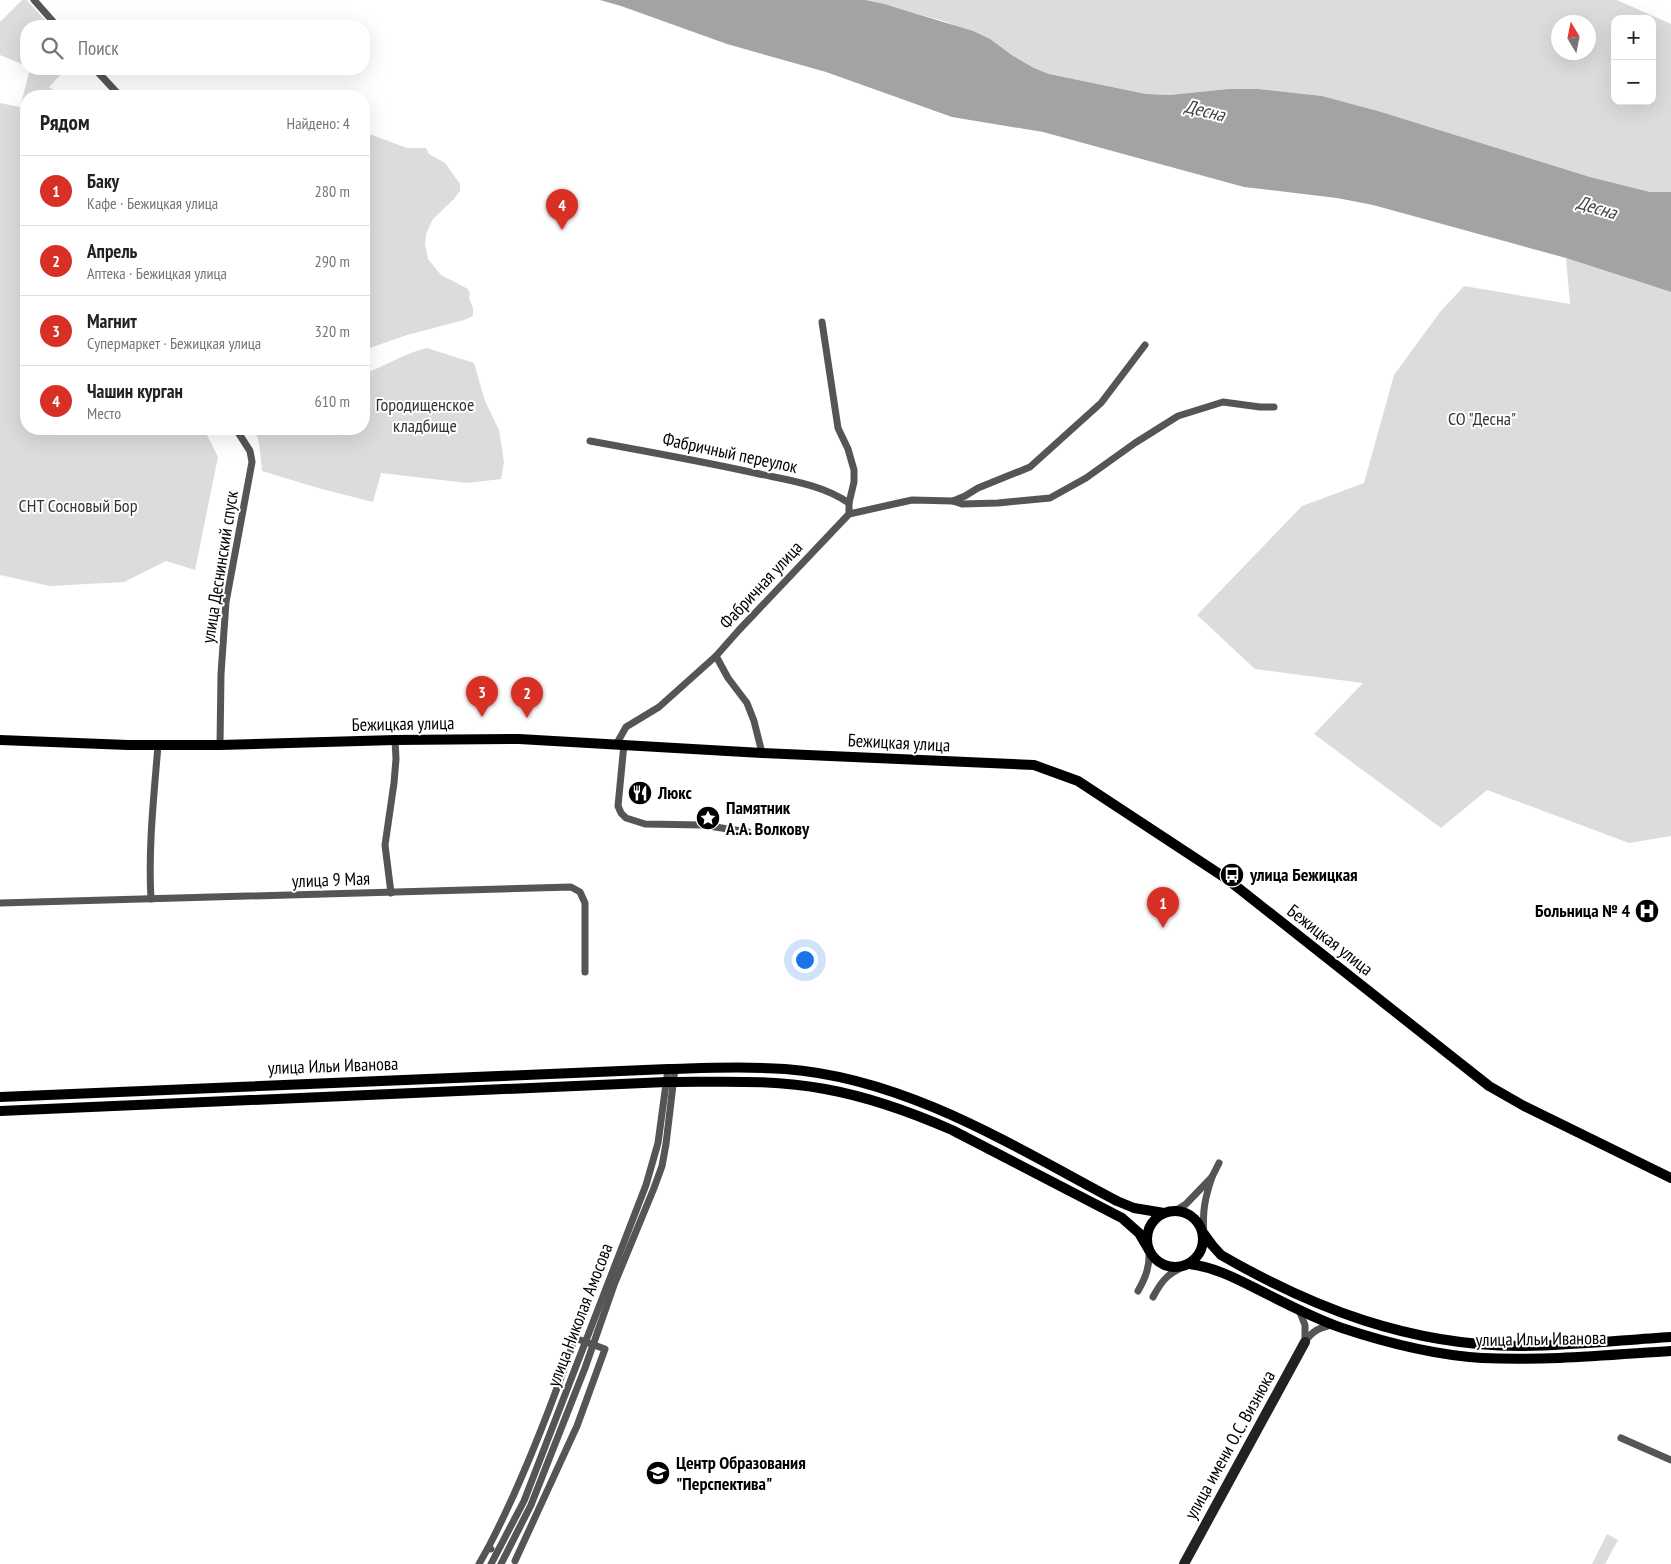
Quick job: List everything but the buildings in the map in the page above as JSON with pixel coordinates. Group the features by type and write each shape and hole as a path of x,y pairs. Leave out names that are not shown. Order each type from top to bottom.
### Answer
{"main road":[{"name":"Бежицкая улица","path":"0,740 220,745 519,739 762,753 1034,765 1078,781 1227,879 1489,1086 1524,1106 1671,1178"},
{"name":"улица Ильи Иванова","path":"0,1097 671,1069 786,1068 828,1075 899,1093 930,1104 980,1128 1118,1201 1134,1208 1164,1213"},
{"name":"улица Ильи Иванова","path":"0,1111 669,1082 741,1081 825,1088 924,1117 982,1144 1122,1218 1139,1233 1149,1250"},
{"path":"1175,1211 1190,1215 1201,1227 1204,1234 1204,1243 1196,1259 1189,1264 1180,1267 1170,1267 1161,1264 1154,1258 1147,1242 1151,1224 1156,1218 1164,1213 1175,1211"},
{"name":"улица Ильи Иванова","path":"1204,1234 1221,1255 1312,1302 1359,1320 1406,1333 1456,1341 1520,1346 1671,1337"},
{"name":"улица Ильи Иванова","path":"1189,1264 1217,1270 1298,1310 1334,1325 1370,1337 1442,1354 1480,1358 1554,1358 1671,1351"}],"street":[{"path":"34,0 52,20"},
{"path":"101,75 114,90"},
{"path":"822,322 838,428 848,449 854,470 849,514 912,500 989,504 1050,498 1086,478 1135,442 1178,416 1223,402 1274,407"},
{"path":"953,501 978,488 1030,467 1100,403 1144,344"},
{"name":"улица Деснинский спуск","path":"220,745 220,674 226,602 252,462 250,451 240,435"},
{"name":"Фабричный переулок","path":"590,441 688,458 808,484 836,495 849,503"},
{"name":"Фабричная улица","path":"621,744 626,727 658,707 716,656 849,514"},
{"path":"716,656 728,678 747,703 754,721 762,753"},
{"path":"391,893 386,845 394,783 395,740"},
{"path":"621,744 618,806 626,818 645,824 702,825 748,832"},
{"path":"151,899 149,873 158,745"},
{"name":"улица 9 Мая","path":"0,903 571,887 580,892 585,903 585,972"},
{"name":"улица Николая Амосова","path":"491,1564 524,1501 653,1164 671,1069"},
{"name":"улица Николая Амосова","path":"501,1564 532,1505 614,1285 662,1166 666,1144 669,1082"},
{"path":"1204,1234 1204,1203 1212,1177 1219,1163"},
{"path":"1175,1211 1186,1204 1212,1177"},
{"path":"1138,1291 1147,1271 1149,1250"},
{"path":"1153,1297 1167,1275 1189,1264"},
{"path":"1298,1310 1305,1325 1305,1342"},
{"path":"1305,1342 1310,1334 1316,1330 1334,1325"},
{"path":"479,1564 522,1479 575,1338 605,1349 577,1426 515,1562 488,1548"},
{"name":"улица имени О.С. Визнюка","path":"1184,1564 1305,1342"},
{"path":"1621,1438 1671,1460"}],"green space":[{"path":"22,0 27,0 45,20 20,20 20,63 0,55 0,22"},
{"path":"867,0 1617,0 1651,15 1611,15 1611,105 1656,105 1656,17 1671,24 1671,192 1650,192 1590,177 1378,111 1322,96 1258,89 1228,89 1170,95 1146,94 1049,74 947,22"},
{"name":"СНТ Сосновый Бор","path":"28,75 60,75 49,87 53,90 24,90"},
{"name":"СНТ Сосновый Бор","path":"0,103 20,107 20,435 207,435 218,457 195,570 166,561 124,582 50,586 0,575"},
{"path":"370,134 407,148 426,148 429,154 445,163 460,184 460,191 454,199 433,219 426,234 425,244 428,259 441,275 468,289 473,316 370,348"},
{"name":"СО \"Десна\"","path":"1566,258 1671,292 1671,836 1629,843 1487,790 1441,828 1314,734 1363,683 1255,669 1197,615 1302,506 1364,483 1394,375 1440,312 1464,286 1570,304"},
{"name":"Городищенское кладбище","path":"427,348 474,363 485,401 499,430 504,462 501,479 467,483 381,473 373,502 262,471 257,435 370,435 370,371"},
{"path":"1607,1534 1618,1540 1605,1564 1592,1564"}],"water":[{"name":"Десна","path":"600,0 866,0 973,31 990,39 1013,56 1034,68 1049,74 1146,94 1170,95 1228,89 1258,89 1322,96 1378,111 1590,177 1650,192 1671,192 1671,292 1566,258 1373,205 1337,198 1244,187 1043,132 952,117 826,72 727,44"}],"place":[{"name":"Чашин курган","path":"562,230"},
{"name":"Магнит","path":"482,717"},
{"name":"Апрель","path":"527,718"},
{"name":"Люкс","path":"640,793"},
{"name":"Памятник А.А. Волкову","path":"708,818"},
{"name":"улица Бежицкая","path":"1232,875"},
{"name":"Больница № 4","path":"1647,911"},
{"name":"Баку","path":"1163,928"},
{"name":"Центр Образования \"Перспектива\"","path":"658,1473"}]}
